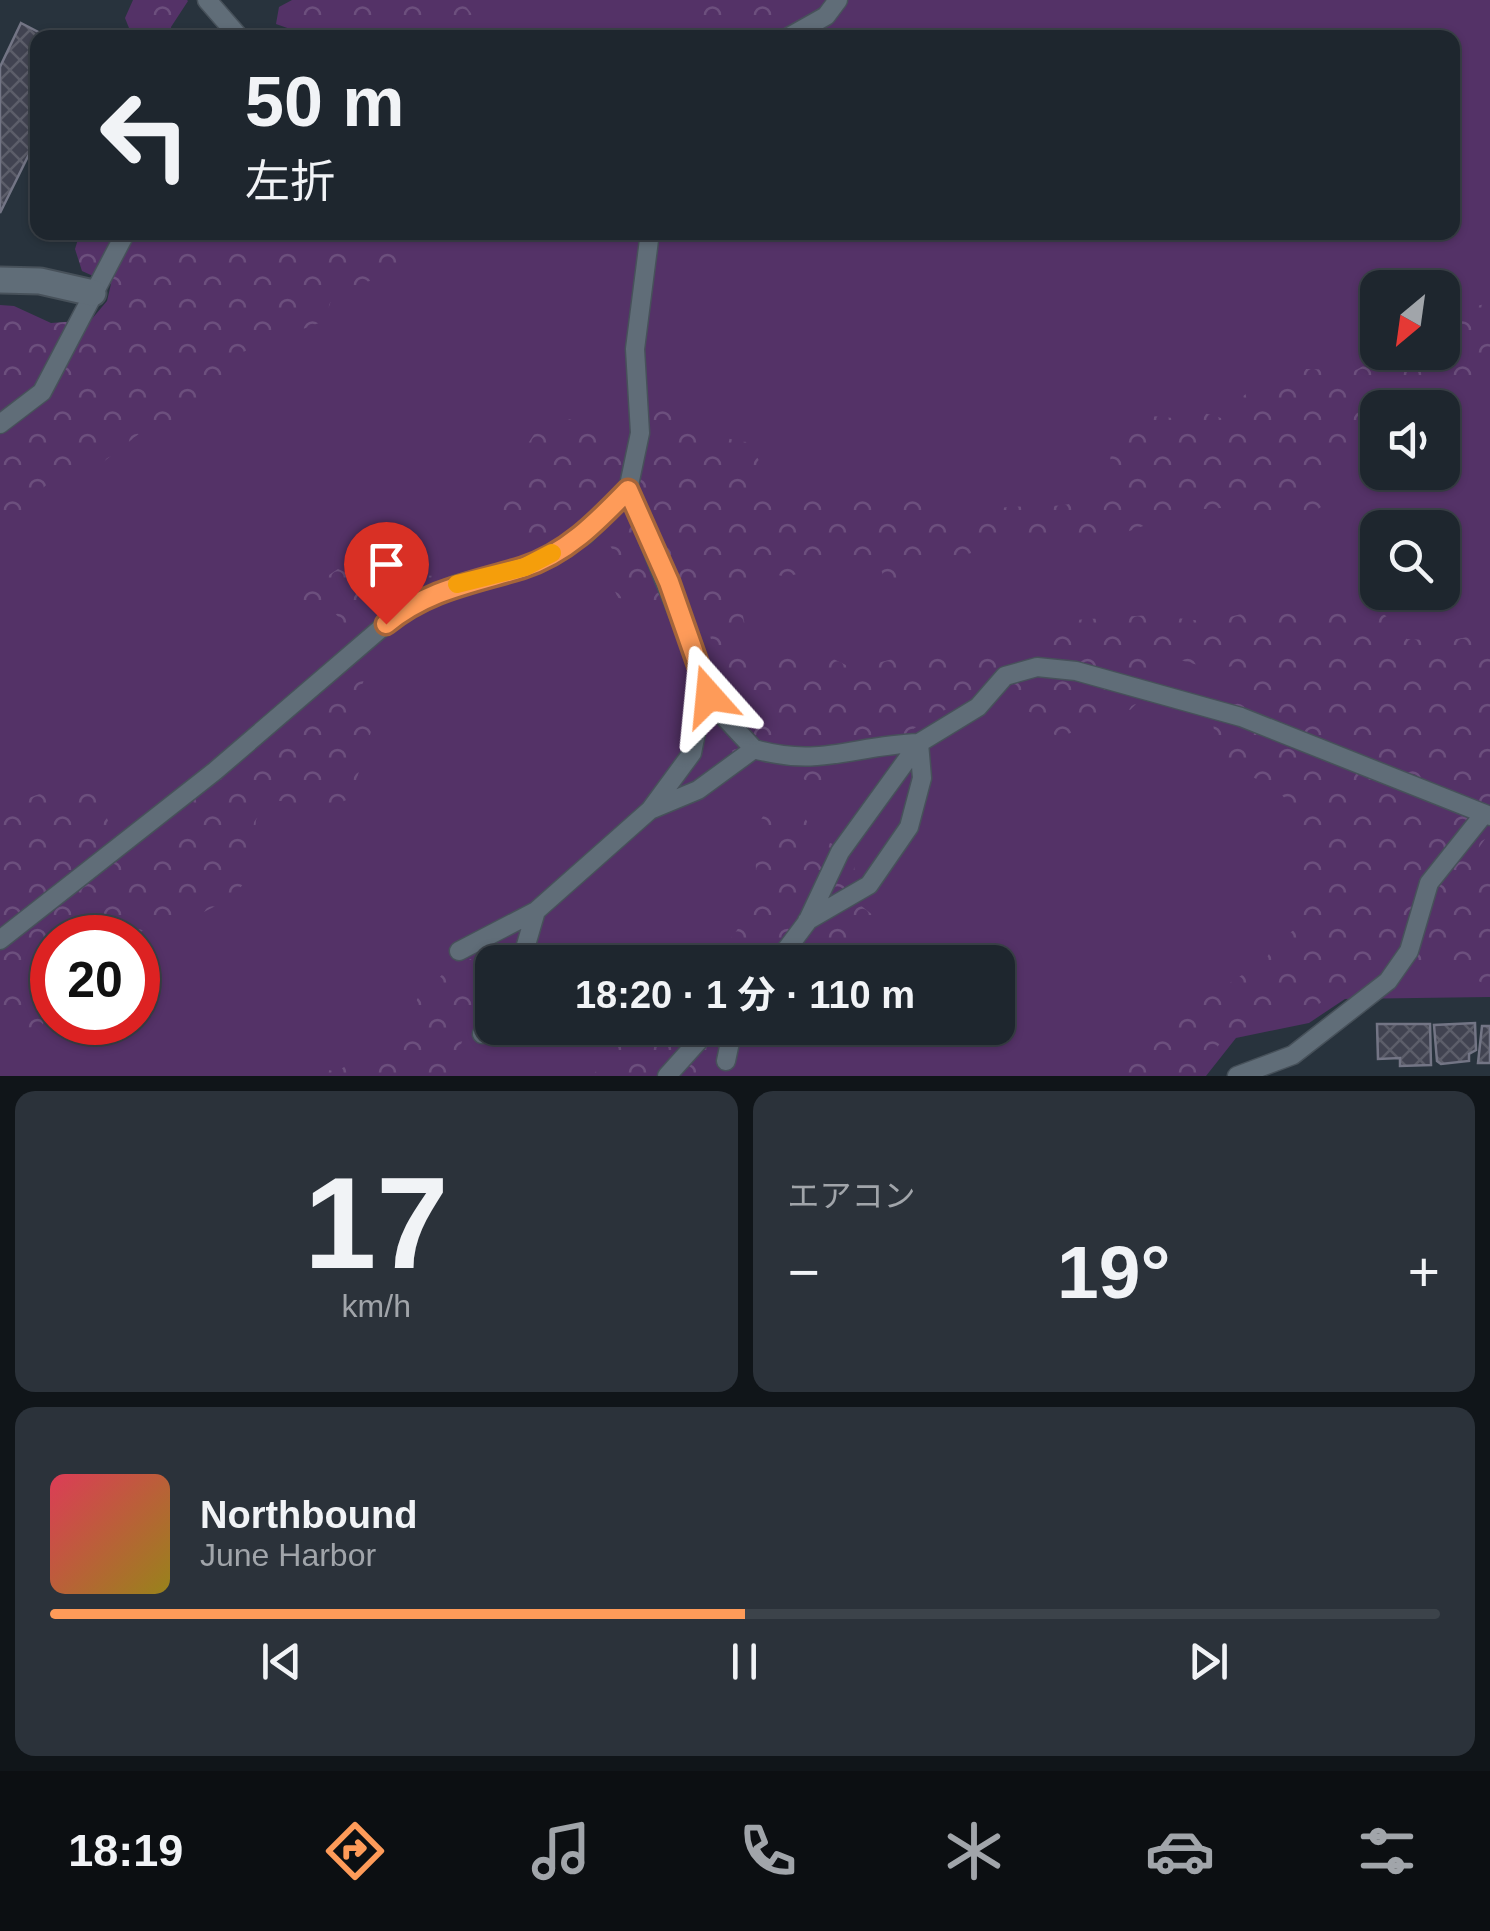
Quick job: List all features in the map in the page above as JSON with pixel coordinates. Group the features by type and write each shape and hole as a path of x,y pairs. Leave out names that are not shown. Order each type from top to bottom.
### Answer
{"street":[{"path":"0,280 40,281 93,292"}],"lane":[{"path":"207,0 233,30"},
{"path":"799,30 841,2"},
{"path":"0,424 42,392 122,240"},
{"path":"0,940 230,760 407,606 456,584 525,567 585,536 628,490 640,433 635,349 649,240"},
{"path":"628,490 715,706 754,749 788,758 819,759 886,744 919,744"},
{"path":"790,945 807,922 840,852 919,744 978,707 1006,676 1037,666 1076,671 1241,717 1487,815 1429,883 1409,951 1388,981 1294,1054 1238,1076"},
{"path":"460,952 536,911 650,810 692,753 706,683"},
{"path":"807,922 868,886 910,827 922,778 919,744"},
{"path":"650,810 698,790 754,749"},
{"path":"526,945 536,911"},
{"path":"667,1076 695,1045"},
{"path":"726,1061 729,1045"}],"green space":[{"path":"133,0 188,1 171,30 130,30 125,18"},
{"path":"292,0 461,0 480,25 499,30 293,30 276,24 279,7"},
{"path":"325,0 1490,0 1490,997 1345,999 1309,1023 1236,1038 1206,1076 0,1076 0,501 188,240 1460,240 1460,30 310,30"},
{"path":"682,0 814,0 745,30 667,30"},
{"path":"78,240 485,240 478,246 421,254 392,274 334,292 324,321 235,355 195,425 168,432 140,433 93,470 61,473 44,487 36,521 10,538 0,538 0,305 14,306 51,323 91,320 107,301 111,284 82,271 75,249"},
{"path":"1490,303 1490,383 1460,393 1460,390 1360,390 1360,445 1330,473 1321,507 1294,525 1233,508 1208,508 1082,545 1031,538 958,557 886,585 880,566 863,558 785,577 761,570 745,585 743,616 750,650 788,646 821,653 854,669 924,651 955,657 996,646 1040,652 1059,629 1074,620 1151,615 1211,622 1275,605 1345,603 1385,615 1407,639 1445,641 1474,636 1490,647 1490,832 1475,853 1490,884 1490,987 1433,957 1417,968 1356,978 1306,1013 1284,1013 1229,1034 1196,1070 1198,1076 1099,1076 1145,1030 1193,1007 1265,960 1277,942 1298,927 1307,903 1297,862 1304,847 1292,811 1269,785 1225,763 1215,736 1213,717 1219,700 1253,674 1237,665 1215,670 1177,659 1155,669 1148,692 1130,710 1111,713 1057,737 1030,712 985,695 937,713 821,791 773,758 743,760 723,744 713,651 704,617 696,606 618,598 606,572 614,552 605,538 582,524 541,535 506,534 492,520 490,498 523,487 525,448 539,427 563,418 609,428 629,424 659,407 690,407 724,436 750,442 774,492 791,504 875,492 888,506 915,494 948,518 1001,508 1078,502 1102,484 1112,443 1152,416 1173,418 1188,408 1221,418 1247,393 1297,370 1460,370 1460,309"},
{"path":"338,569 373,585 413,575 438,576 443,601 416,616 394,635 362,685 376,715 351,798 316,813 289,801 268,801 256,820 251,874 233,897 200,914 160,926 160,915 30,915 30,1028 21,1028 0,1048 0,803 60,790 97,795 112,830 137,855 179,838 196,818 187,780 214,755 248,756 264,750 339,674 348,628 334,612 316,618 299,610 297,596"},
{"path":"798,808 819,839 852,851 859,904 880,921 877,945 724,945 740,925 752,900 756,835 765,813"},
{"path":"475,957 475,1021 468,1027 448,1076 295,1076 311,1065 336,1072 414,1024 417,999 446,971"},
{"path":"619,1045 730,1045 698,1064 695,1076 592,1076"}],"building":[{"path":"21,23 35,30 30,30 30,152 0,213 0,67"},
{"path":"1475,1023 1476,1050 1469,1054 1469,1061 1437,1061 1434,1025"},
{"path":"1377,1024 1430,1024 1431,1065 1400,1066 1400,1058 1378,1059"},
{"path":"1482,1026 1490,1026 1490,1063 1478,1063"}],"slow traffic":[{"path":"457,584 525,567 552,553"}],"route":[{"path":"386,624 407,606 456,584 525,567 585,536 628,490 669,582 709,696"}]}
